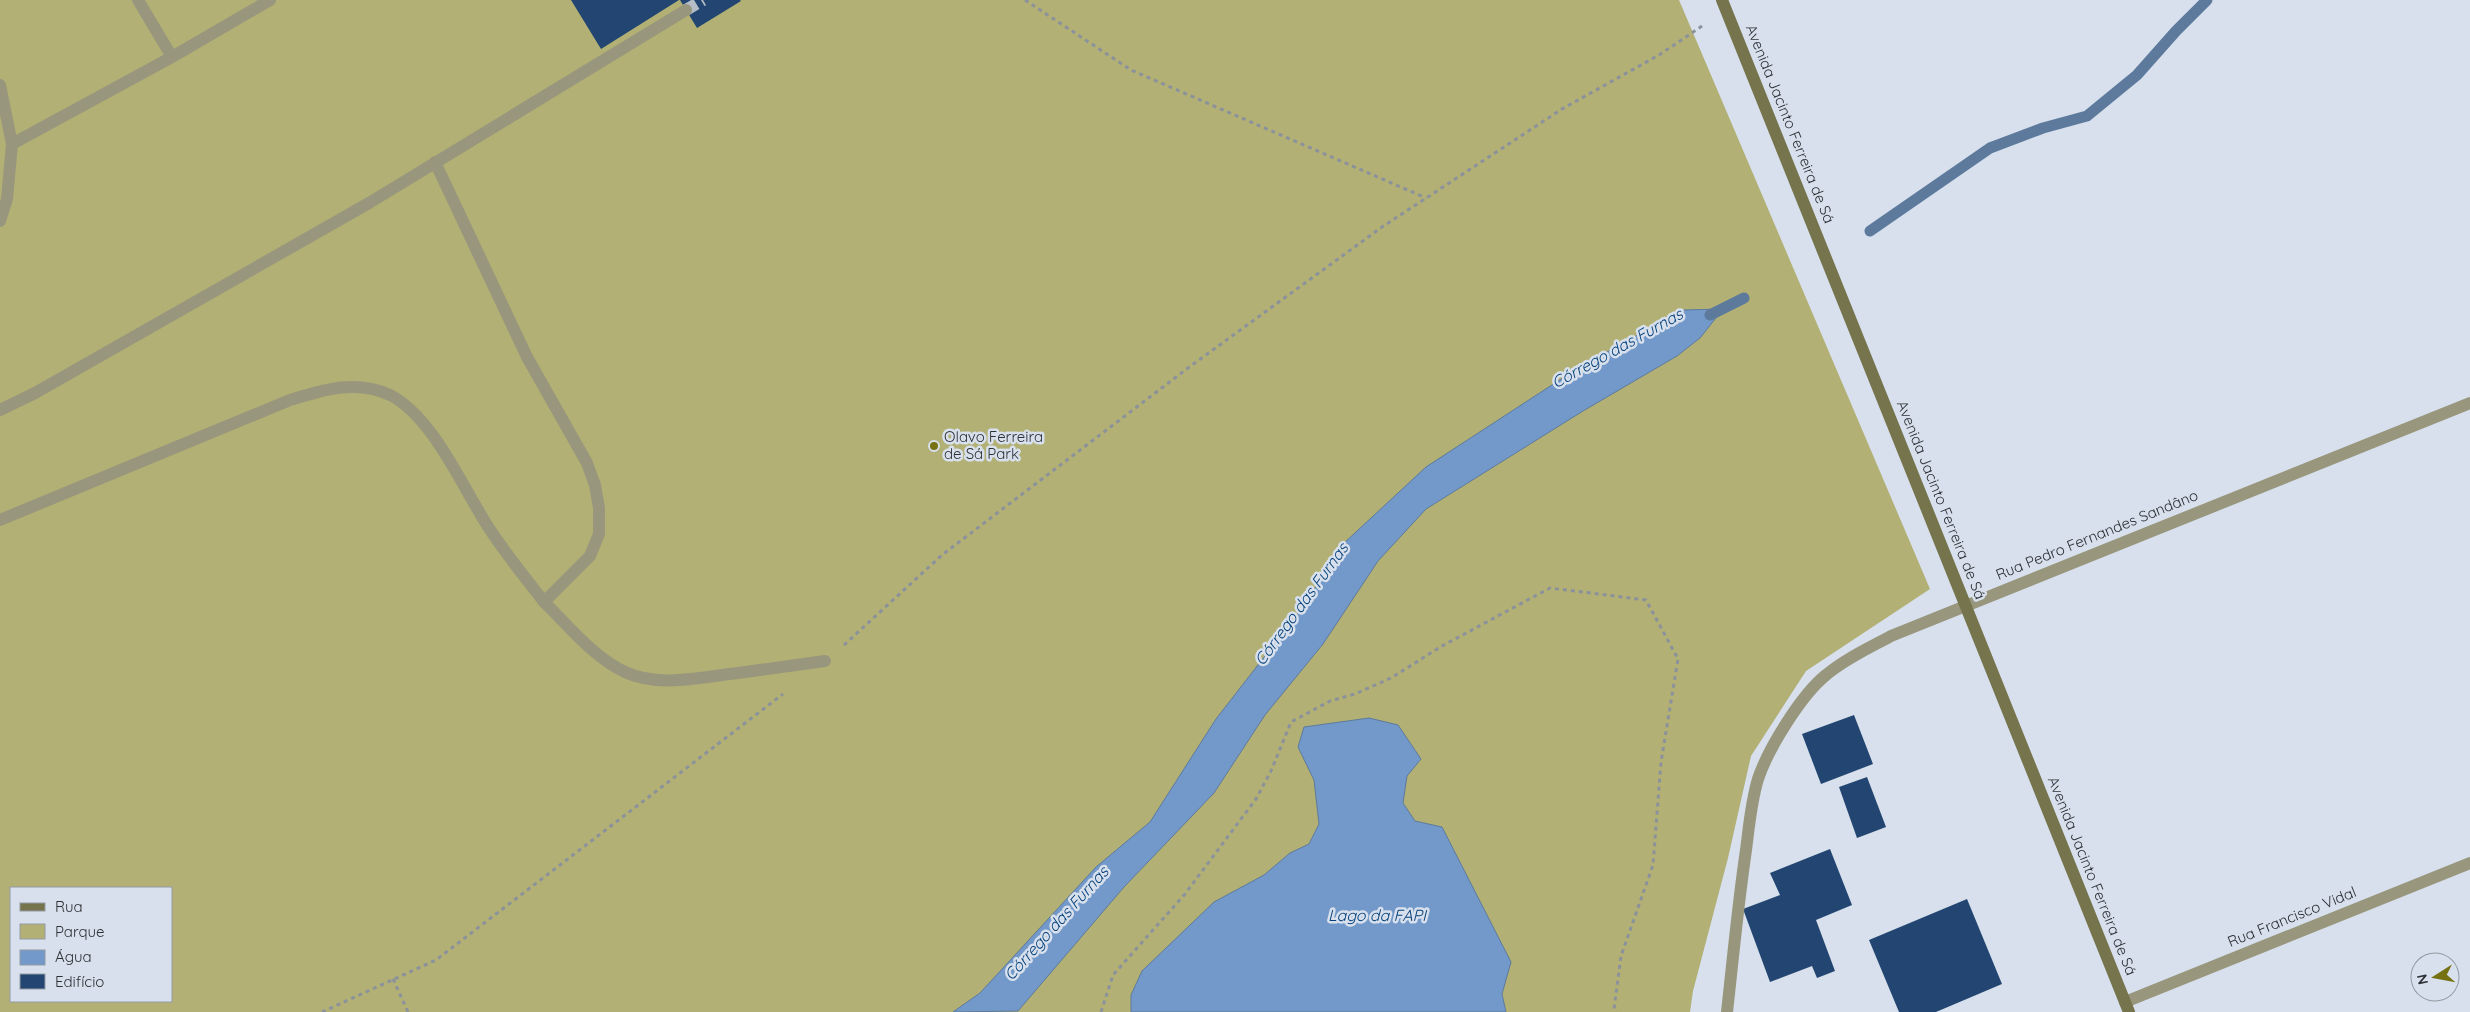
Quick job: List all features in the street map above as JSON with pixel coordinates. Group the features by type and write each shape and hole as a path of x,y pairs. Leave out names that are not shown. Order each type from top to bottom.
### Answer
{"main road":[{"name":"Avenida Jacinto Ferreira de Sá","path":"1725,5 2127,1007"}],"street":[{"path":"138,0 172,57"},
{"path":"12,144 172,57 270,0"},
{"path":"0,410 36,392 251,272 686,10"},
{"path":"0,85 12,144 7,199 0,221"},
{"path":"436,162 527,357 587,463 595,485 599,508 599,534 590,556 544,602"},
{"path":"0,520 290,400 328,388 354,386 389,395 417,414 488,527 544,602 583,641 625,672 643,679 677,680 825,662"},
{"name":"Rua Pedro Fernandes Sandâno","path":"1727,1012 1753,799 1765,763 1791,718 1824,676 1847,660 1891,636 2470,403"},
{"name":"Rua Francisco Vidal","path":"2127,1007 2470,863"}],"path":[{"path":"1025,0 1131,70 1426,198"},
{"path":"825,662 942,555 1188,368 1426,198 1562,109 1659,55 1725,5"},
{"path":"1101,1012 1113,975 1142,940 1185,894 1256,799 1271,771 1291,722 1330,701 1355,694 1392,678 1442,646 1550,588 1646,600 1678,660 1661,762 1652,865 1621,956 1616,1012"},
{"path":"322,1012 436,960 786,691"},
{"path":"393,980 408,1012"}],"green space":[{"name":"Olavo Ferreira de Sá Park","path":"0,0 1679,0 1930,589 1806,671 1751,756 1728,858 1693,991 1690,1012 0,1012"}],"water":[{"path":"1723,309 1700,338 1677,356 1583,411 1426,509 1378,561 1323,644 1265,715 1214,793 1124,887 1018,1011 953,1012 980,993 1096,867 1150,822 1216,719 1303,607 1343,544 1426,467 1578,368 1683,310"},
{"name":"Lago da FAPI","path":"1369,718 1398,725 1421,759 1407,776 1403,803 1415,821 1442,827 1511,962 1502,994 1506,1012 1131,1012 1131,995 1142,971 1214,902 1264,875 1290,853 1309,844 1319,824 1314,780 1298,747 1304,727"}],"building":[{"path":"571,0 679,0 601,49"},
{"path":"680,0 740,0 741,1 697,28"},
{"path":"1854,715 1873,764 1821,784 1802,734"},
{"path":"1867,777 1886,827 1857,838 1839,787"},
{"path":"1830,849 1852,905 1816,920 1835,971 1817,978 1812,966 1770,982 1743,909 1780,895 1770,873"},
{"path":"1967,899 2002,984 1936,1012 1899,1012 1869,940"}],"waterway":[{"name":"Córrego das Furnas","path":"1870,231 1990,148 2043,128 2087,116 2137,75 2176,31 2207,0"},
{"name":"Córrego das Furnas","path":"1710,315 1744,298"}],"tunnel":[{"path":"686,10 703,0"}],"place":[{"name":"Olavo Ferreira de Sá Park","path":"934,446"}]}
